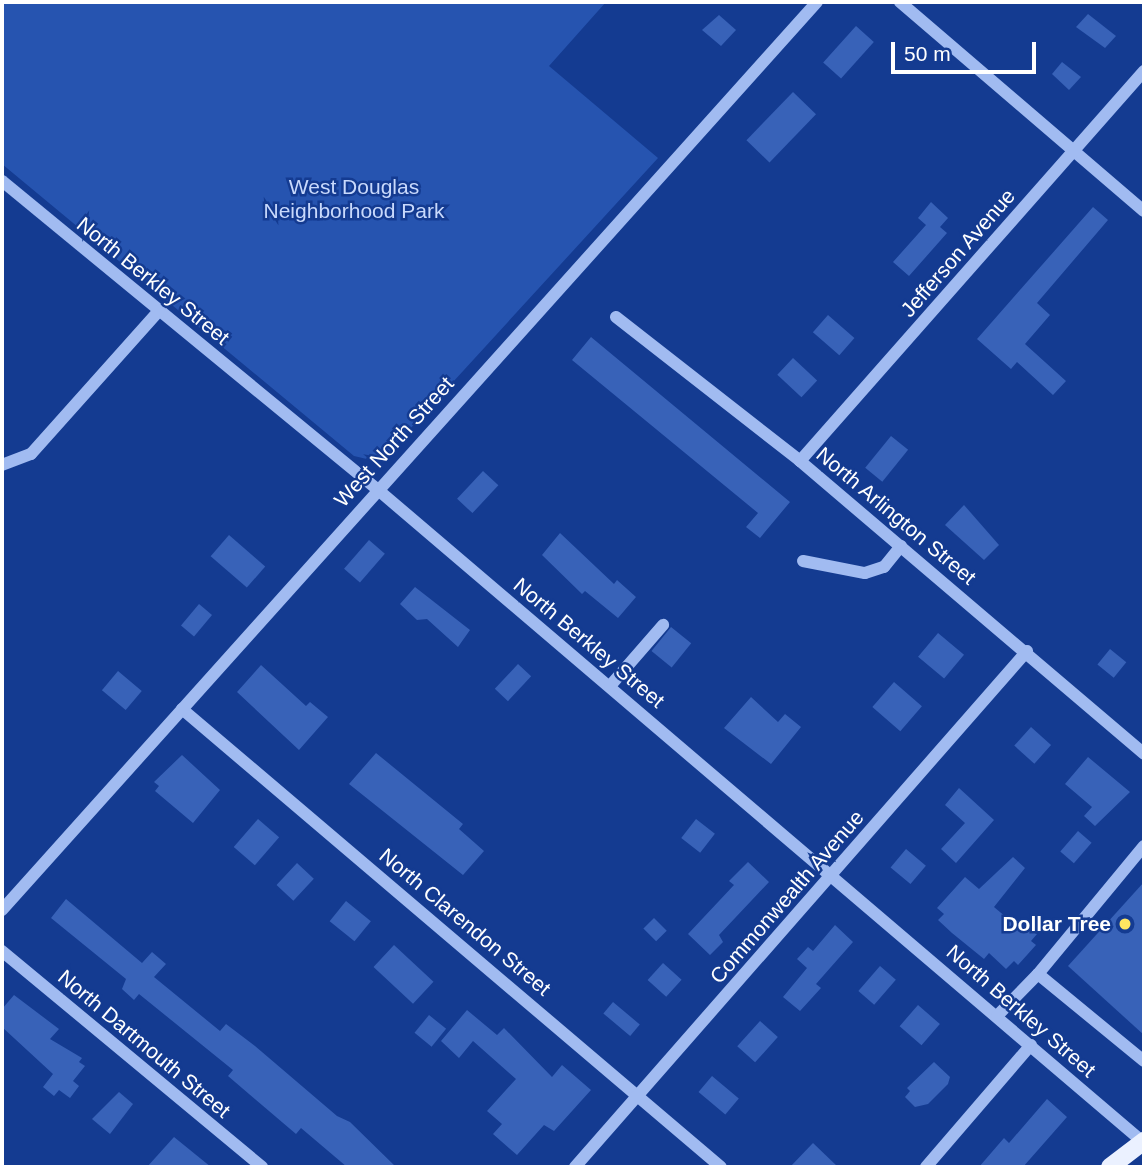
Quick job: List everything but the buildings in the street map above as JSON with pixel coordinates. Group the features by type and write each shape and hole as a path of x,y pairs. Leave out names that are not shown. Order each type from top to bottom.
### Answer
{"main road":[{"path":"1110,1167 1144,1142"}],"street":[{"name":"West North Street","path":"2,910 377,489 817,2"},
{"path":"900,2 1144,211"},
{"name":"Jefferson Avenue","path":"800,461 1144,71"},
{"name":"North Berkley Street","path":"2,181 377,489 833,874 1144,1142"},
{"path":"2,465 31,454 159,312"},
{"name":"North Arlington Street","path":"616,317 800,461 1027,651 1144,754"},
{"path":"803,561 864,573 884,568 901,545"},
{"path":"610,686 663,625"},
{"name":"Commonwealth Avenue","path":"575,1167 1027,651"},
{"name":"North Clarendon Street","path":"182,709 640,1095 721,1167"},
{"path":"997,1016 1038,974 1143,843"},
{"name":"North Dartmouth Street","path":"2,951 262,1167"},
{"path":"1038,974 1144,1061"},
{"path":"926,1167 1031,1045"}],"green space":[{"name":"West Douglas Neighborhood Park","path":"2,2 606,2 549,66 658,158 387,454 371,460 354,456 2,164"}],"place":[{"name":"Dollar Tree","path":"1125,924"}]}
